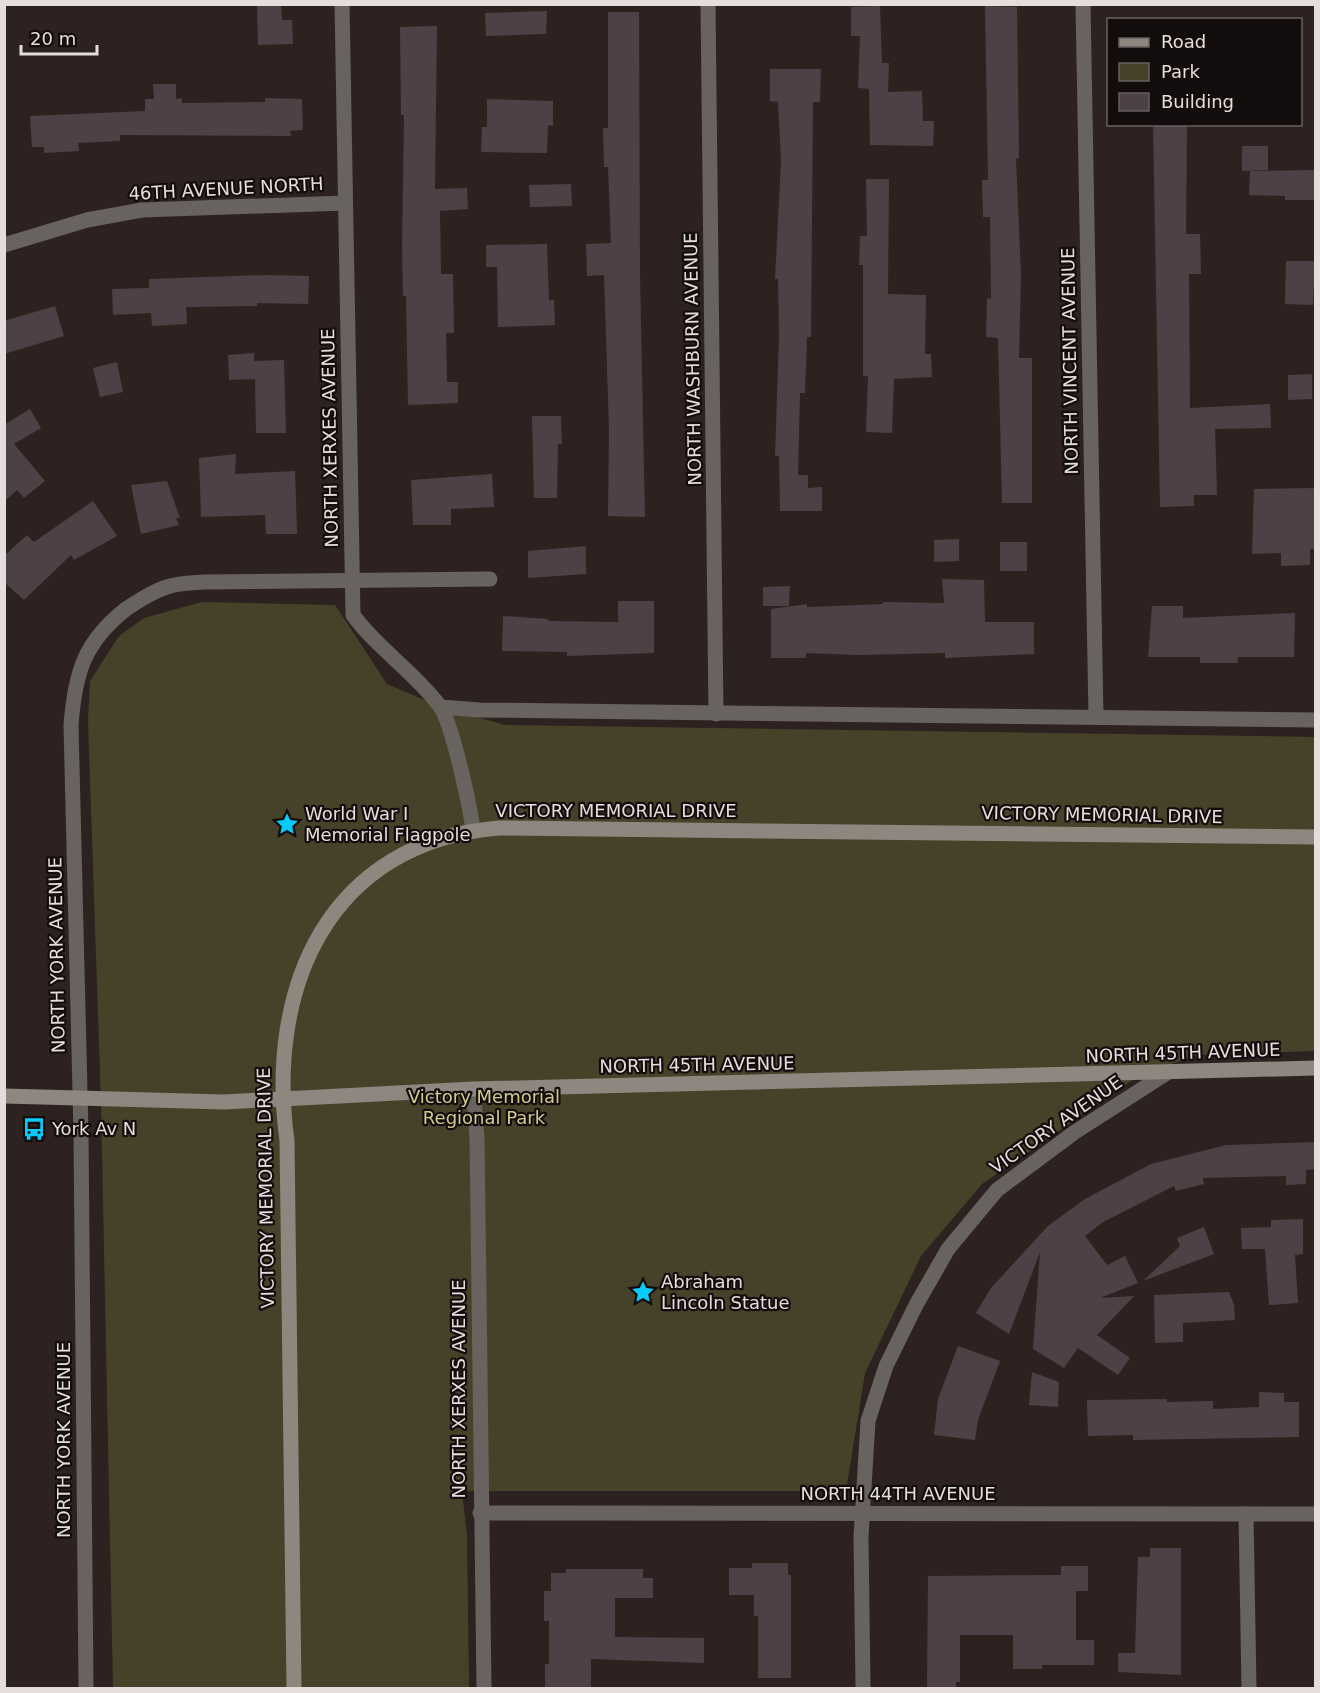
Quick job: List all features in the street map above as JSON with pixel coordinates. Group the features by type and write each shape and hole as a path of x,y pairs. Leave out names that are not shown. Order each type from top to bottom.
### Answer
{"street":[{"name":"NORTH XERXES AVENUE","path":"342,4 352,615 364,631 387,650 441,707 467,795 472,830"},
{"name":"NORTH WASHBURN AVENUE","path":"708,4 716,714"},
{"name":"NORTH VINCENT AVENUE","path":"1083,4 1096,717"},
{"name":"46TH AVENUE NORTH","path":"4,245 87,220 142,210 345,203"},
{"name":"NORTH YORK AVENUE","path":"86,1689 80,1098 71,725 74,690 85,654 105,625 135,603 167,587 204,582 490,579"},
{"path":"441,707 479,710 716,714 1316,720"},
{"name":"VICTORY MEMORIAL DRIVE","path":"294,1689 287,1141 281,1098 282,1059 296,983 314,941 335,911 368,879 393,860 420,847 472,830 499,828 1316,837"},
{"name":"NORTH 45TH AVENUE","path":"4,1096 224,1102 473,1089 1316,1068"},
{"name":"VICTORY AVENUE","path":"862,1513 868,1422 886,1366 916,1305 948,1248 997,1190 1075,1132 1167,1073"},
{"name":"NORTH XERXES AVENUE","path":"473,1089 477,1137 484,1689"},
{"path":"862,1513 863,1689"},
{"name":"NORTH 44TH AVENUE","path":"480,1514 1316,1514"},
{"path":"1246,1514 1249,1689"}],"green space":[{"name":"Victory Memorial Regional Park","path":"202,602 335,605 387,684 441,707 505,725 1315,737 1315,1051 1198,1055 1141,1074 982,1184 921,1256 865,1373 846,1491 462,1491 467,1536 469,1688 113,1688 101,1102 88,720 90,681 119,636 144,618"}],"building":[{"path":"257,4 281,4 282,20 292,20 293,44 258,45"},
{"path":"880,6 882,63 889,63 888,92 922,91 923,121 934,121 933,146 870,145 869,89 858,88 860,36 851,36 851,7"},
{"path":"985,6 1017,7 1019,158 1016,159 1021,275 1019,358 1032,358 1032,503 1002,503 998,338 986,337 987,298 991,299 990,217 983,217 982,180 988,180"},
{"path":"547,11 546,34 486,36 485,13"},
{"path":"608,12 639,12 640,275 645,517 608,516 609,431 604,275 587,276 586,244 611,243 608,167 604,167 603,128 608,128"},
{"path":"437,26 435,189 467,188 468,209 440,211 441,274 453,274 454,333 446,333 447,382 458,382 458,403 408,405 406,296 403,296 404,115 401,115 400,27"},
{"path":"770,69 821,69 820,102 813,102 811,337 807,337 805,393 800,393 798,475 808,475 808,488 822,487 822,511 780,511 779,456 775,456 779,336 778,279 775,279 781,161 778,102 770,101"},
{"path":"153,84 176,84 176,99 182,98 182,103 265,102 265,98 302,99 303,130 290,131 291,136 120,135 120,141 78,143 79,151 44,153 44,147 32,147 30,116 145,111 145,99 154,99"},
{"path":"487,99 553,101 553,126 548,125 547,153 481,152 482,127 487,127"},
{"path":"1153,126 1187,126 1186,234 1200,234 1201,274 1189,274 1190,408 1270,404 1271,428 1215,429 1217,495 1194,495 1194,506 1160,507"},
{"path":"1242,146 1268,146 1268,170 1242,171"},
{"path":"1315,170 1315,200 1285,200 1285,196 1249,195 1250,171"},
{"path":"866,179 889,179 888,294 926,295 925,354 931,354 932,377 894,379 892,433 866,432 868,376 863,376 863,265 859,265 860,236 867,236"},
{"path":"571,184 572,206 530,207 529,185"},
{"path":"547,244 549,300 554,300 555,325 498,327 497,267 486,267 486,245"},
{"path":"1286,261 1315,261 1313,305 1285,304"},
{"path":"309,276 308,304 257,303 257,306 186,307 187,324 152,326 151,313 113,315 112,289 149,288 149,279"},
{"path":"55,306 64,336 4,354 4,321"},
{"path":"254,353 254,361 284,360 286,433 256,433 255,379 229,380 228,355"},
{"path":"117,362 123,392 100,397 93,368"},
{"path":"1312,374 1312,399 1288,400 1288,375"},
{"path":"30,409 41,428 14,444 45,481 24,498 17,490 4,502 4,425"},
{"path":"532,416 561,416 562,444 558,444 557,498 534,498"},
{"path":"236,454 235,474 295,471 297,534 266,534 265,515 201,517 199,458"},
{"path":"492,474 494,507 451,509 451,525 413,525 411,480"},
{"path":"167,481 180,518 176,518 179,525 141,534 131,485"},
{"path":"1316,488 1316,549 1310,549 1310,565 1281,566 1281,553 1252,554 1254,489"},
{"path":"93,501 117,536 74,560 71,555 24,600 4,582 4,556 27,535 34,542"},
{"path":"959,539 959,561 934,562 934,540"},
{"path":"1000,542 1027,542 1027,571 1000,571"},
{"path":"586,546 586,574 528,578 528,551"},
{"path":"942,579 984,580 985,622 1034,622 1034,654 945,658 945,653 858,655 806,653 806,658 771,658 771,609 807,604 807,607 883,604 883,602 944,603"},
{"path":"790,586 789,606 763,606 763,587"},
{"path":"618,601 654,601 654,653 567,656 567,652 502,651 503,616 548,619 549,621 618,622"},
{"path":"1152,606 1183,606 1183,618 1295,613 1294,657 1238,657 1238,663 1200,663 1200,657 1148,657"},
{"path":"1316,1142 1316,1169 1306,1170 1306,1184 1286,1185 1286,1176 1203,1178 1204,1184 1176,1191 1174,1186 1103,1222 1085,1236 1107,1265 1125,1256 1138,1283 1100,1298 1134,1296 1097,1335 1130,1358 1118,1375 1078,1348 1064,1368 1033,1349 1040,1252 1009,1334 976,1313 991,1288 1048,1226 1085,1199 1151,1164 1226,1145"},
{"path":"1303,1219 1303,1254 1295,1255 1298,1303 1269,1305 1265,1249 1242,1249 1241,1228 1271,1227 1271,1220"},
{"path":"1204,1227 1214,1254 1143,1281 1180,1246 1177,1238"},
{"path":"1229,1292 1234,1305 1235,1320 1183,1323 1183,1342 1155,1343 1154,1295"},
{"path":"958,1346 1000,1361 978,1420 975,1440 934,1435 938,1399"},
{"path":"1032,1372 1059,1382 1058,1407 1029,1405"},
{"path":"1259,1392 1284,1393 1284,1402 1299,1402 1299,1437 1133,1440 1133,1435 1088,1436 1087,1400 1167,1399 1167,1402 1213,1401 1213,1409 1259,1407"},
{"path":"1150,1548 1181,1548 1181,1675 1118,1672 1118,1653 1135,1653 1138,1557 1150,1557"},
{"path":"752,1563 788,1563 788,1575 791,1575 791,1678 758,1678 758,1616 754,1616 754,1595 729,1595 729,1568 752,1568"},
{"path":"1061,1566 1088,1566 1088,1591 1076,1591 1076,1640 1094,1640 1094,1665 1042,1665 1042,1669 1013,1669 1013,1635 960,1635 960,1682 956,1682 956,1687 927,1687 928,1576 1061,1575"},
{"path":"566,1569 643,1569 643,1578 653,1578 653,1598 615,1598 615,1637 704,1638 704,1663 591,1659 591,1688 545,1688 545,1664 549,1664 549,1621 544,1621 544,1591 551,1591 551,1573 566,1573"}],"place":[{"name":"World War Ⅰ Memorial Flagpole","path":"287,824"},
{"name":"York Av N","path":"34,1129"},
{"name":"Abraham Lincoln Statue","path":"643,1292"}]}
